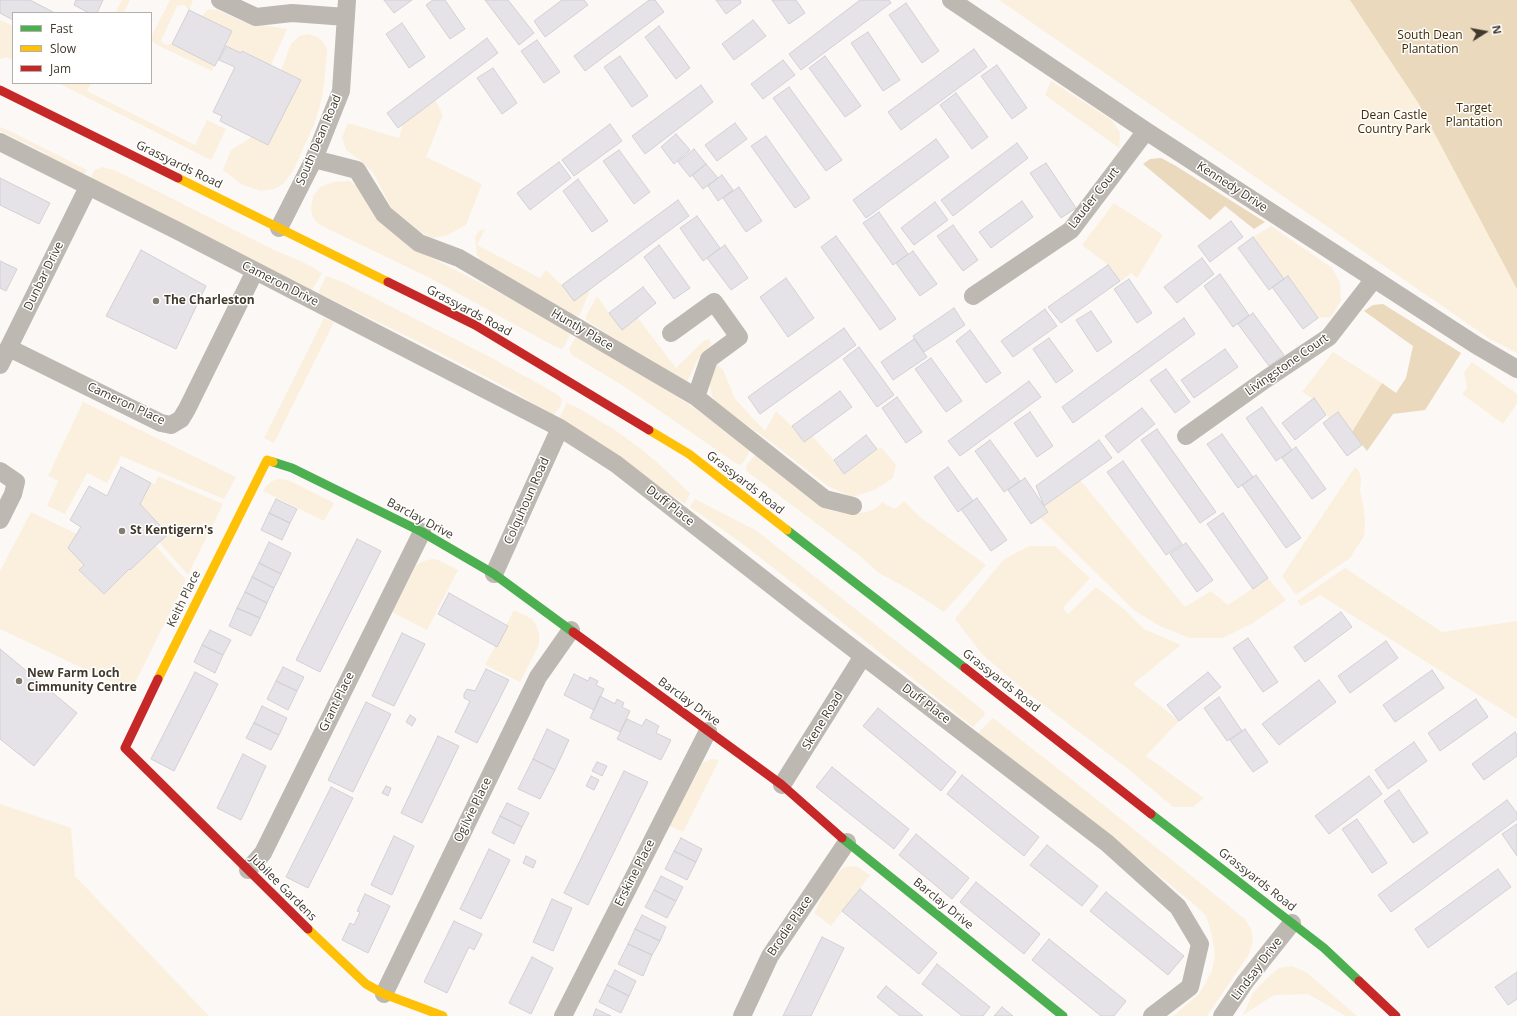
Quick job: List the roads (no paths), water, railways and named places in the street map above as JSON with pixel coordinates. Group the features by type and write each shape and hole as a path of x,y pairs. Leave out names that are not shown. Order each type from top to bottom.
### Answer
{"street":[{"path":"220,0 256,17 346,9"},
{"name":"Kennedy Drive","path":"951,0 1146,131 1476,345 1517,369"},
{"name":"South Dean Road","path":"279,228 314,159 341,91 346,9"},
{"name":"Grassyards Road","path":"0,90 475,325 689,454 1324,948 1396,1016"},
{"name":"Lauder Court","path":"972,296 1070,230 1146,131"},
{"name":"Cameron Drive","path":"0,142 560,428"},
{"name":"Huntly Place","path":"314,159 357,170 384,214 419,243 459,258 696,397 825,499 853,506"},
{"name":"Dunbar Drive","path":"0,365 88,188"},
{"name":"Cameron Place","path":"8,348 161,423 171,425 181,419 188,409 255,271"},
{"name":"Livingstone Court","path":"1186,436 1266,379 1330,337 1374,279"},
{"path":"671,333 714,302 739,337 709,359 696,397"},
{"name":"Colquhoun Road","path":"494,574 560,428"},
{"name":"Duff Place","path":"560,428 616,464 1107,843 1178,906 1200,944 1190,987 1152,1016"},
{"name":"Barclay Drive","path":"267,460 292,468 422,532 494,574 782,785 847,842 1063,1016"},
{"name":"Keith Place","path":"125,748 267,460"},
{"path":"0,471 16,482 13,494 0,520"},
{"name":"Grant Place","path":"248,870 263,853 422,532"},
{"name":"Ogilvie Place","path":"384,994 538,677 571,630"},
{"name":"Skene Road","path":"782,785 863,656"},
{"name":"Erskine Place","path":"563,1016 708,730"},
{"name":"Jubilee Gardens","path":"125,748 366,984 384,994 443,1016"},
{"name":"Brodie Place","path":"742,1016 770,956 847,842"},
{"name":"Lindsay Drive","path":"1222,1016 1245,982 1292,923"}],"place":[{"name":"The Charleston","path":"156,301"},
{"name":"St Kentigern's","path":"122,531"},
{"name":"New Farm Loch Cimmunity Centre","path":"19,681"}],"park label":[{"name":"South Dean Plantation","path":"1430,43"},
{"name":"Target Plantation","path":"1474,116"},
{"name":"Dean Castle Country Park","path":"1394,123"}]}
